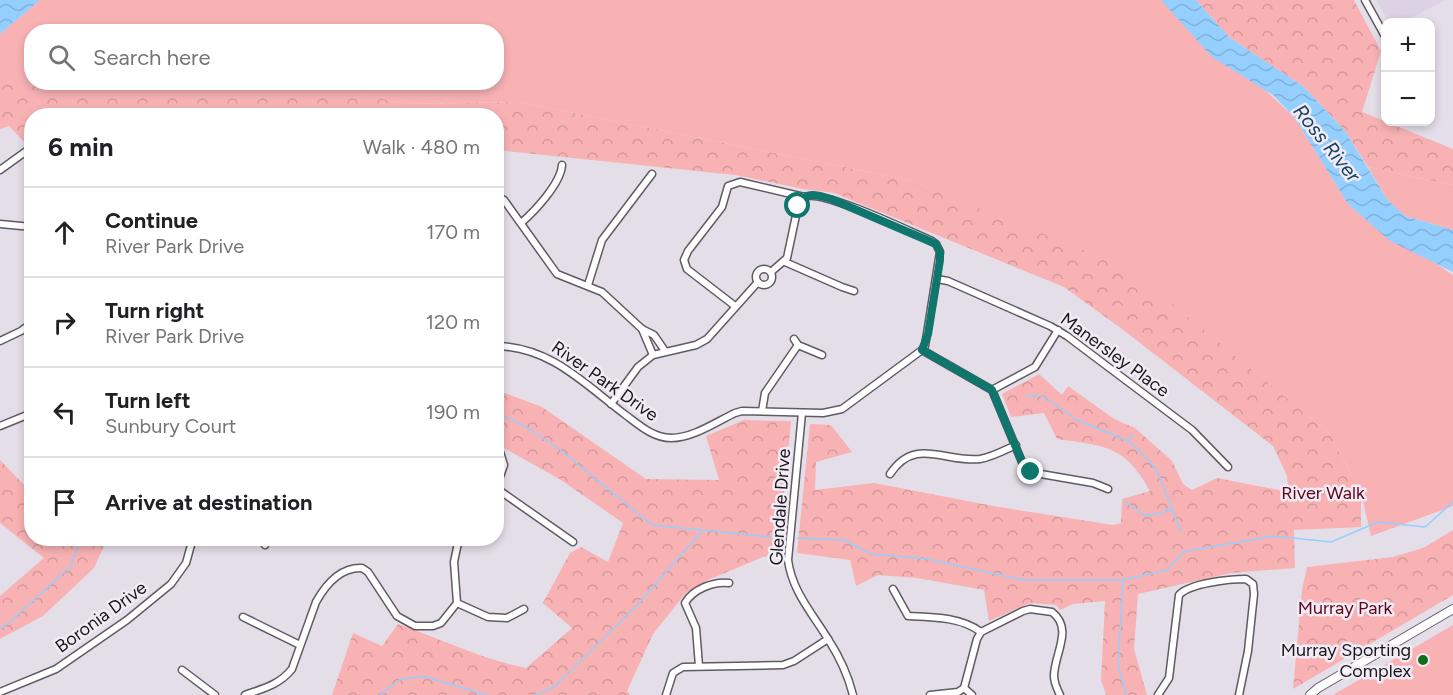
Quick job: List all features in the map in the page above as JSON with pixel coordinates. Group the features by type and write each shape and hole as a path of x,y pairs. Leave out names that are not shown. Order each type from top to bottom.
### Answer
{"street":[{"path":"1365,0 1381,29"},
{"path":"0,170 24,153"},
{"path":"521,223 531,214 559,178 561,165"},
{"path":"588,285 602,240 652,174"},
{"path":"735,306 687,269 684,260 688,251 722,207 731,183 740,182 804,196 815,195 831,199 936,244 940,252 937,279 927,340 922,350 992,390 1022,462 1031,472 1093,483 1108,489"},
{"path":"771,272 785,262 789,255 798,206 804,196"},
{"path":"504,200 557,274 602,292 642,329 654,335 665,351"},
{"path":"0,224 24,226"},
{"path":"785,262 832,284 854,291"},
{"path":"765,269 771,272 772,279 768,284 761,285 756,278 758,271 765,269"},
{"name":"Manersley Place","path":"937,279 948,281 1058,330 1202,438 1228,467"},
{"path":"611,404 638,367 652,355 702,342 713,333 758,282"},
{"path":"0,330 3,340 24,328"},
{"path":"642,329 652,355"},
{"path":"992,390 1035,367 1058,330"},
{"path":"794,339 798,345 822,355"},
{"path":"762,411 765,393 798,345"},
{"name":"River Park Drive","path":"504,347 529,350 553,360 650,432 671,438 693,434 735,412 823,413 842,409 922,350"},
{"name":"Glendale Drive","path":"802,413 788,560 794,586 828,639 844,669 853,695"},
{"path":"0,426 24,416"},
{"path":"890,474 897,464 914,453 978,459 1016,445"},
{"path":"504,494 573,542"},
{"name":"Boronia Drive","path":"0,692 56,669 128,620 171,584 186,562 191,546"},
{"path":"245,695 281,681 292,669 321,593 338,575 349,568 362,568 368,572 397,616 415,626 433,626 441,623 457,603 454,562 457,546"},
{"path":"1158,695 1169,678 1179,595 1187,589 1204,584 1246,579 1253,584 1254,594 1247,659 1239,695"},
{"path":"699,666 696,628 685,603 691,596 711,584 729,583"},
{"path":"893,589 908,616 957,621 981,632"},
{"path":"457,603 488,618 507,618 524,609"},
{"path":"930,695 958,692 964,688 981,632 1030,609 1047,611 1055,615 1063,627 1054,675 1054,683 1060,695"},
{"path":"1310,695 1318,687 1453,609"},
{"path":"243,618 300,645"},
{"path":"666,695 670,679 677,669 699,666 783,664 794,661 828,639"},
{"path":"182,670 215,695"},
{"path":"268,687 271,695"},
{"path":"964,688 972,695"}],"shaded area":[{"path":"1376,0 1445,0 1411,18 1387,18"}],"green space":[{"path":"40,0 1169,0 1294,117 1348,204 1453,275 1453,506 1371,536 1361,493 1330,434 1130,270 909,180 519,102 403,104 344,90 504,90 504,24 24,24 24,78 0,86 0,34"},
{"path":"1196,0 1354,0 1381,51 1362,112 1381,120 1381,126 1396,126 1453,149 1453,185 1368,167 1345,131 1304,87 1230,38"},
{"name":"River Walk","path":"24,78 24,90 346,90 403,104 519,102 909,180 1130,269 1330,434 1361,493 1361,527 1294,530 1295,568 1231,573 1138,594 1134,649 1147,695 1106,695 1101,680 1105,601 1073,604 1060,610 1056,605 1030,603 989,621 984,590 917,578 878,575 856,586 850,560 797,553 810,424 831,425 852,452 816,462 815,490 874,483 993,506 1113,525 1121,523 1122,499 1150,491 1132,464 1112,450 1101,446 1057,439 1044,413 1011,417 1002,394 1039,374 1062,395 1068,386 1114,419 1135,428 1172,461 1183,484 1192,490 1217,478 1289,492 1287,476 1273,446 1064,287 834,193 735,175 504,151 504,108 24,108 24,142 9,126 0,129 0,86"},
{"path":"1368,167 1453,185 1453,230 1405,216 1387,199"},
{"path":"504,393 542,407 646,479 719,480 706,436 744,420 791,421 778,555 763,557 708,580 685,594 653,634 627,691 630,695 332,695 353,633 382,646 398,624 477,654 526,668 572,628 543,603 570,553 581,547 608,562 623,523 561,480 504,448"},
{"path":"0,460 24,485 24,542 0,523"},
{"name":"Murray Park","path":"1453,530 1453,595 1293,689 1302,590 1307,567 1393,557 1423,548"},
{"path":"29,546 104,546 94,568 43,616 0,639 0,596 44,558"},
{"name":"Murray Sporting Complex","path":"1453,625 1453,695 1333,695"}],"water":[{"path":"0,0 40,0 0,34"},
{"name":"Ross River","path":"1161,0 1196,0 1230,38 1304,87 1345,131 1387,199 1405,216 1453,230 1453,272 1390,241 1348,204 1294,117 1273,95 1212,57"}],"waterway":[{"path":"1027,396 1043,396 1077,420 1128,441 1136,448 1158,473 1181,532"},
{"path":"504,416 528,428 559,449 652,525 781,538"},
{"path":"1129,441 1132,434"},
{"path":"1125,501 1145,516 1172,510"},
{"path":"798,538 844,540 871,554 928,559 1023,580 1123,580 1167,570 1184,552 1188,551 1274,536 1331,542 1378,522 1425,527 1453,502"},
{"path":"536,695 555,686 638,604 701,532"},
{"path":"0,628 70,567 78,546"},
{"path":"1123,580 1118,665 1126,695"},
{"path":"380,695 399,680 423,676 486,695"}],"place":[{"name":"Murray Sporting Complex","path":"1423,660"}],"route":[{"path":"798,206 804,196 810,194 831,199 932,241 939,247 940,260 928,334 922,350 992,390 1022,462 1031,472"}]}
